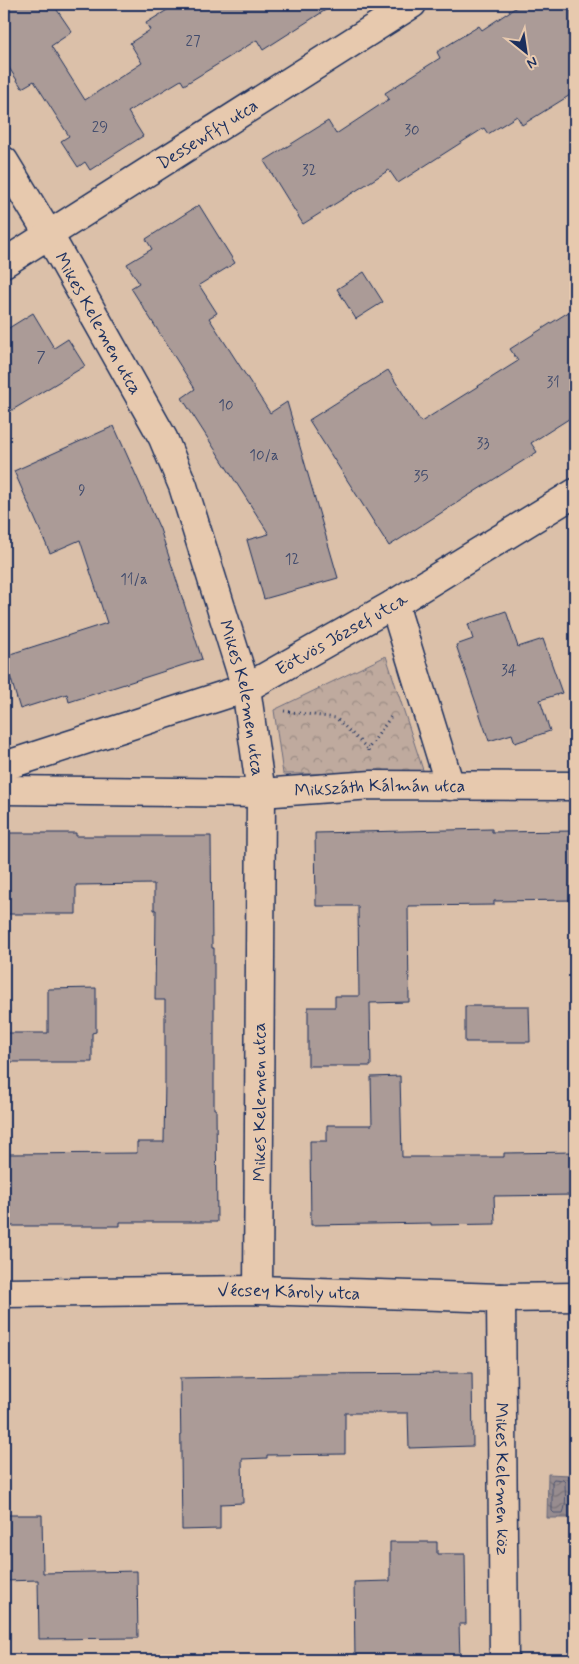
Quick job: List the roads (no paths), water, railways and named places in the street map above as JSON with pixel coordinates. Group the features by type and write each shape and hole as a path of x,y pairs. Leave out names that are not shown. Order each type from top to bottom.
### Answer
{"street":[{"name":"Dessewffy utca","path":"4,263 412,4"},
{"name":"Mikes Kelemen utca","path":"4,162 49,235 163,438 183,486 248,697 261,793 258,1290"},
{"name":"Eötvös József utca","path":"4,766 248,697 394,604 575,493"},
{"path":"394,604 450,786"},
{"name":"Mikszáth Kálmán utca","path":"4,790 261,793 372,785 575,786"},
{"name":"Vécsey Károly utca","path":"4,1293 258,1290 501,1298 575,1297"},
{"name":"Mikes Kelemen köz","path":"501,1298 504,1660"}],"water":[{"path":"548,1474 570,1475 570,1494 575,1494 575,1500 570,1500 570,1518 547,1518"}]}
